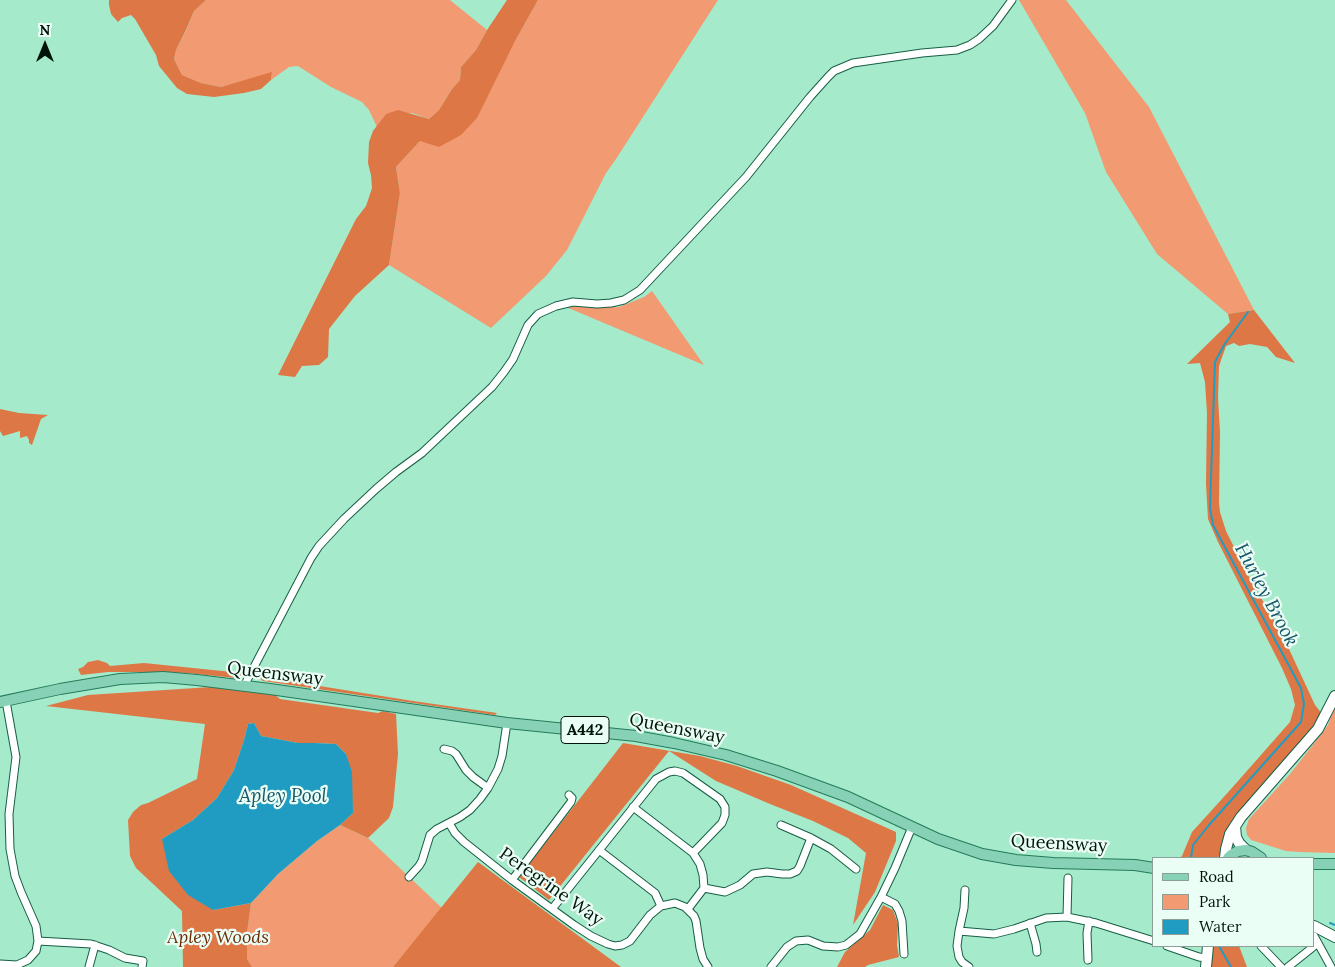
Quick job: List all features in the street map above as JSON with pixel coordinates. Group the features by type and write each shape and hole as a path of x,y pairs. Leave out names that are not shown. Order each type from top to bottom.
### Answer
{"main road":[{"name":"Queensway","path":"3,701 60,688 120,679 163,678 244,686 507,723 636,736 726,755 816,784 938,838 982,854 1016,860 1053,863 1135,865 1152,868"},
{"path":"1227,857 1238,851 1246,850 1260,857"},
{"path":"1315,864 1335,864"}],"street":[{"path":"244,686 319,546 376,489 422,453 492,387 508,366 528,325 538,314 556,306 573,302 597,304 624,300 640,290 746,177 810,97 834,71 853,63 957,50 970,45 994,26 1012,0"},
{"path":"1226,857 1230,834 1241,817 1318,729 1335,696"},
{"path":"0,964 23,965 36,951 38,941 36,926 13,869 9,841 9,814 15,753 7,711 3,701"},
{"path":"409,877 422,861 430,835 470,810 488,788 498,769 502,756 507,723"},
{"path":"444,749 456,754 466,770 488,788"},
{"path":"552,909 656,778 662,774 675,771 684,773 720,800 725,807 726,812 722,823 693,853"},
{"path":"512,880 571,802 572,798 570,795"},
{"path":"633,807 693,853 700,864 704,888 688,909"},
{"path":"0,814 9,814"},
{"name":"Peregrine Way","path":"449,823 464,842 512,880 591,936 615,946 630,941 650,915 661,906"},
{"path":"781,825 831,849 856,869"},
{"path":"1236,826 1236,836 1239,843 1246,850"},
{"path":"771,967 787,947 796,942 808,940 823,946 838,947 852,941 860,934 881,897 912,827"},
{"path":"704,888 725,892 740,885 753,874 767,872 790,874 797,871 811,838"},
{"path":"599,850 655,893 661,906 675,903 688,909 696,921 700,948 708,967"},
{"path":"1068,878 1068,917"},
{"path":"965,890 964,908 958,931 957,946 959,957 969,967"},
{"path":"881,897 894,904 899,912 902,920 904,954"},
{"path":"958,931 994,934 1046,918 1068,917 1089,921 1152,940"},
{"path":"1088,960 1087,933 1089,921"},
{"path":"1030,923 1037,952"},
{"path":"1315,927 1335,937"},
{"path":"1315,938 1332,967"},
{"path":"38,941 95,945 125,958 143,961 142,967"},
{"path":"89,967 95,945"},
{"path":"1170,947 1199,957 1206,963"},
{"path":"1206,963 1208,947"},
{"path":"1262,947 1281,967"},
{"path":"1288,967 1313,947"}],"green space":[{"path":"109,0 206,0 194,11 176,50 174,59 182,75 201,83 221,87 272,72 271,80 261,89 244,93 214,97 187,94 177,88 159,66 156,55 135,19 131,15 122,18 118,22 111,14"},
{"path":"206,0 450,0 487,30 476,50 461,67 460,80 439,110 429,119 412,113 386,114 377,127 369,110 362,102 331,87 298,66 289,67 271,80 272,73 221,87 201,83 182,75 174,59 176,50 194,11"},
{"path":"507,0 538,0 514,43 477,118 461,135 439,147 420,141 396,167 400,193 389,265 355,296 329,329 328,357 319,365 302,366 295,377 278,375 356,219 366,206 372,188 368,163 369,142 373,131 386,114 398,110 429,119 439,110 460,80 461,67 476,50"},
{"path":"538,0 718,0 606,173 567,250 546,276 491,328 389,265 400,193 396,167 514,43"},
{"path":"1019,0 1066,0 1149,107 1254,310 1228,314 1157,254 1106,172 1085,113"},
{"path":"652,291 704,365 566,307 580,305 619,307 644,297"},
{"path":"1254,310 1295,363 1276,357 1267,347 1250,344 1239,346 1234,343 1226,346 1219,366 1219,503 1226,531 1249,577 1282,634 1315,705 1323,715 1308,738 1245,807 1219,857 1181,857 1192,832 1290,722 1295,705 1291,689 1282,668 1208,519 1205,382 1200,363 1187,364 1230,322 1228,314"},
{"path":"0,409 19,413 48,415 41,419 32,445 29,443 27,436 20,438 20,431 3,436 0,431"},
{"path":"98,660 110,666 144,663 242,673 235,678 187,673 139,672 108,672 81,675 78,669 88,662"},
{"path":"257,676 497,713 495,715 263,681"},
{"name":"Apley Woods","path":"211,687 275,695 280,699 396,714 398,754 393,807 389,818 368,838 340,825 353,813 346,754 336,744 298,743 261,736 254,723 248,724 234,770 217,798 193,820 162,839 213,910 251,903 247,933 247,959 252,967 183,967 182,911 136,868 130,856 128,820 133,812 141,805 197,779 205,724 46,706 88,695"},
{"path":"1335,704 1335,853 1286,851 1251,840 1247,835 1246,828 1249,819 1290,774 1323,732 1328,725"},
{"path":"623,743 700,756 737,766 791,785 896,832 896,841 875,892 853,925 866,853 848,838 813,821 716,781 669,751 549,900 519,877"},
{"path":"340,825 368,838 442,908 393,967 252,967 247,959 247,933 251,903 278,874 317,841"},
{"path":"478,862 621,967 393,967"},
{"path":"883,905 893,910 898,924 897,945 899,957 865,967 837,967 845,952 870,930"},
{"path":"1212,947 1239,947 1247,967 1208,967"}],"water":[{"name":"Apley Pool","path":"254,723 261,736 298,743 336,744 346,754 352,772 353,813 278,874 251,903 213,910 188,895 169,871 162,839 193,820 217,798 234,770 248,724"}],"waterway":[{"name":"Hurley Brook","path":"1191,857 1193,845 1209,825 1301,722 1304,704 1301,688 1213,525 1210,508 1215,362 1224,345 1248,312"},
{"path":"1330,923 1335,925"},
{"name":"Hurley Brook","path":"1220,947 1231,967"}]}
